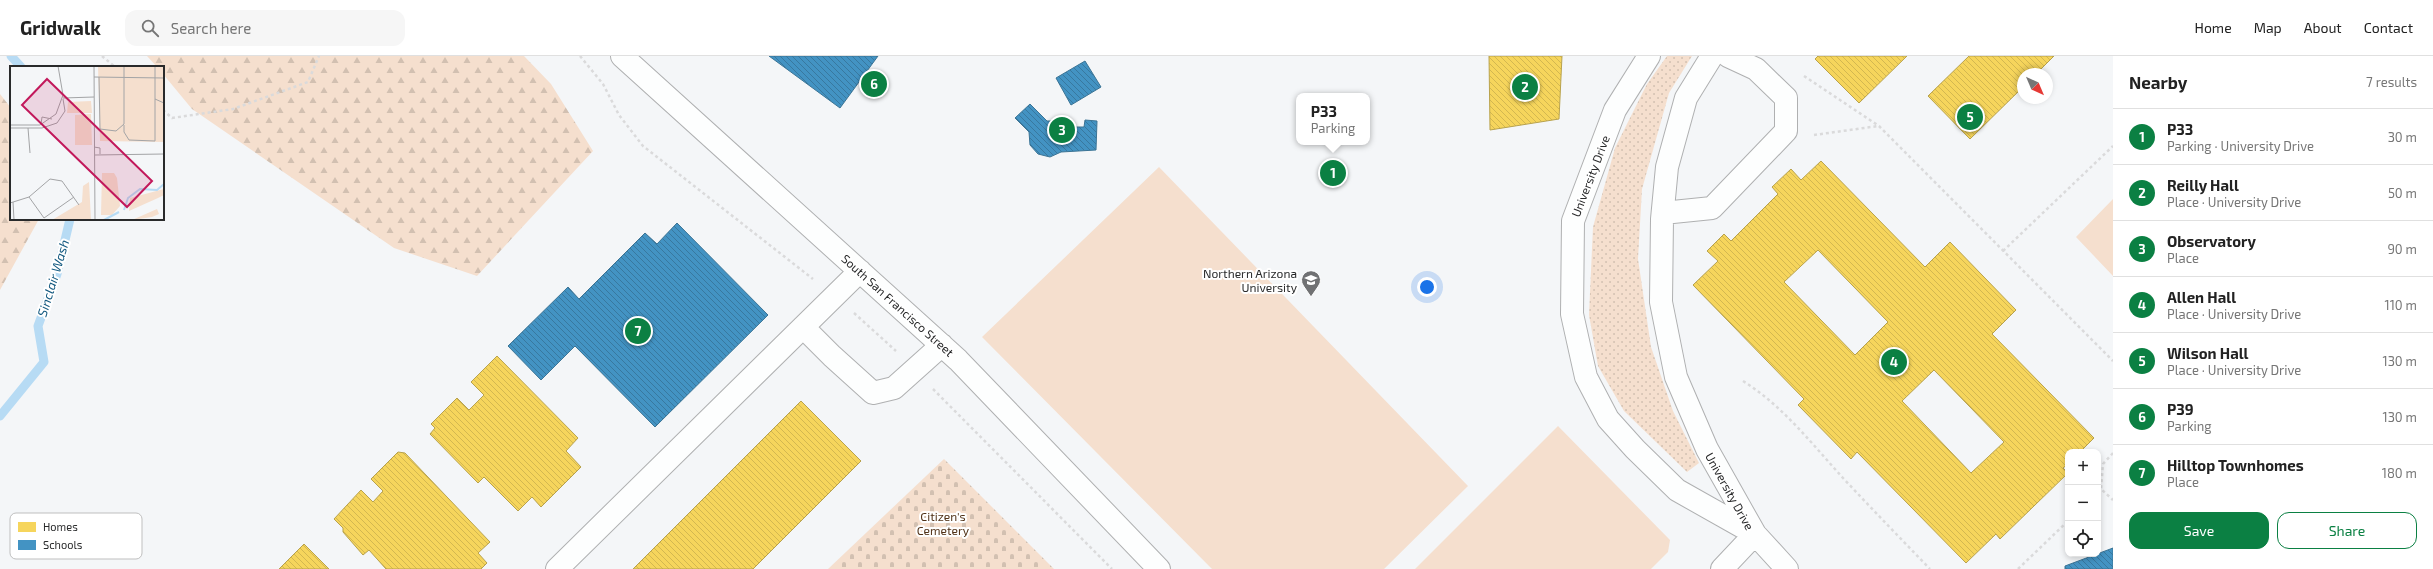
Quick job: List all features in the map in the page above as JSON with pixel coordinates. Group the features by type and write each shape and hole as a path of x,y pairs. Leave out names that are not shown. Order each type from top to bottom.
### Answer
{"street":[{"name":"South San Francisco Street","path":"622,56 942,345 1159,569"},
{"name":"University Drive","path":"1649,56 1615,110 1573,221 1572,314 1585,370 1608,418 1635,449 1677,490 1755,534"},
{"name":"University Drive","path":"1712,56 1686,98 1667,167 1663,213 1661,302 1676,377 1707,450 1755,534"},
{"path":"1663,213 1712,208 1786,131 1786,98 1756,69 1728,56"},
{"path":"557,569 860,271"},
{"path":"803,327 832,356 873,393 894,388 942,345"},
{"path":"1722,569 1755,534 1787,569"}],"path":[{"path":"102,56 114,66"},
{"path":"164,111 172,118 233,109 308,82 320,56"},
{"path":"1814,83 1879,126 2113,361"},
{"path":"1814,134 1879,126"},
{"path":"2003,251 2113,146"},
{"path":"1743,381 1763,393 1805,435 1930,569"},
{"path":"2113,453 2103,464 2101,490 2113,500"},
{"path":"2018,569 2065,524"}],"green space":[{"path":"147,56 524,56 551,84 593,151 477,276 394,248 192,109 164,75 164,66 156,66"},
{"path":"1667,56 1692,56 1669,93 1642,189 1638,259 1651,347 1673,411 1699,463 1687,472 1624,411 1598,366 1589,315 1593,227 1615,148 1647,84"},
{"path":"0,94 10,107 10,220 38,220 0,290"},
{"path":"1159,167 1468,486 1384,569 1212,569 982,337"},
{"path":"2113,199 2113,276 2076,237"},
{"path":"1558,426 1670,540 1668,552 1651,569 1415,569"},
{"name":"Citizen's Cemetery","path":"944,459 1054,569 828,569"}],"building: Homes":[{"path":"1489,56 1562,56 1559,119 1490,130"},
{"path":"1818,56 1907,56 1859,103 1815,59"},
{"path":"1969,56 2054,56 2042,68 2017,68 2017,93 1970,139 1928,96"},
{"path":"1821,161 1925,267 1950,242 2016,310 1992,334 2094,438 2083,449 2065,449 2065,466 2063,468 2065,470 2065,476 2000,539 1996,534 1966,563 1857,452 1851,459 1798,405 1804,399 1693,285 1718,261 1707,251 1724,234 1731,241 1778,194 1772,187 1791,169 1801,180","holes":["1818,250 1888,322 1855,355 1784,282","1934,370 2004,442 1971,473 1902,401"]},
{"path":"497,356 578,438 566,451 581,467 541,507 532,497 518,511 484,477 478,483 430,434 435,428 431,424 457,398 469,410 484,395 471,382"},
{"path":"801,401 861,461 753,569 633,569"},
{"path":"398,452 405,453 490,542 478,553 487,563 481,569 386,569 369,550 363,555 343,532 343,528 334,519 361,490 373,502 383,491 371,479"},
{"path":"304,544 329,569 279,569"}],"building: Schools":[{"path":"769,56 878,56 840,108"},
{"path":"1085,61 1101,87 1071,105 1056,78"},
{"path":"1030,104 1047,121 1056,121 1064,127 1084,127 1085,120 1097,121 1096,150 1061,152 1050,157 1038,154 1030,145 1029,132 1015,118"},
{"path":"677,223 768,315 655,427 575,346 541,380 508,346 568,287 579,299 645,233 657,244"},
{"path":"2113,548 2113,569 2065,569 2065,566 2089,557 2101,557 2101,552"}],"waterway":[{"name":"Sinclair Wash","path":"11,56 20,66"},
{"name":"Sinclair Wash","path":"0,416 44,362 38,326 57,274 70,220"}],"place":[{"name":"P39","path":"874,84"},
{"name":"Reilly Hall","path":"1525,87"},
{"name":"Wilson Hall","path":"1970,117"},
{"name":"Observatory","path":"1062,130"},
{"name":"P33","path":"1333,173"},
{"name":"Northern Arizona University","path":"1311,297"},
{"name":"Hilltop Townhomes","path":"638,331"},
{"name":"Allen Hall","path":"1894,362"}]}
